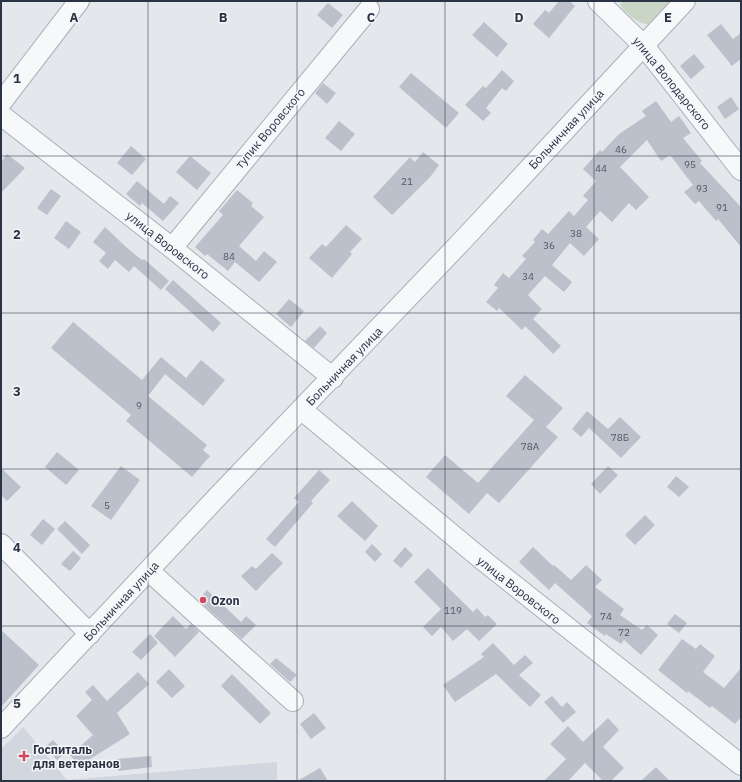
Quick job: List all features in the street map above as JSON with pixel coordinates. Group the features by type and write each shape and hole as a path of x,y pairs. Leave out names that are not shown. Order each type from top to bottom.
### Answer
{"street":[{"path":"1,103 79,1"},
{"name":"улица Володарского","path":"598,1 644,46 741,170"},
{"name":"Больничная улица","path":"1,728 302,410 685,1"},
{"name":"тупик Воровского","path":"172,248 369,9"},
{"name":"улица Воровского","path":"1,115 172,248 332,378"},
{"name":"улица Воровского","path":"302,410 485,562 741,765"},
{"path":"1,544 90,634"},
{"path":"149,571 293,701"}],"shaded area":[{"name":"Госпиталь для ветеранов","path":"23,727 67,780 277,762 277,781 1,781 1,749"}],"green space":[{"path":"623,1 671,1 649,25 636,20 629,15 620,5"}],"building":[{"path":"559,1 569,1 575,6 549,38 533,24 545,10 549,13"},
{"path":"328,3 343,15 332,28 317,15"},
{"path":"484,22 508,44 497,57 472,35"},
{"path":"721,24 733,39 741,33 741,59 732,66 707,35"},
{"path":"694,54 705,67 691,79 680,66"},
{"path":"502,70 514,81 506,91 502,88 486,108 491,113 483,121 465,105 483,86 486,88"},
{"path":"411,73 459,113 446,128 399,87"},
{"path":"323,83 336,93 327,104 315,93"},
{"path":"731,97 739,109 725,119 717,107"},
{"path":"656,101 671,122 679,116 691,133 683,138 702,161 700,163 741,207 741,247 718,219 716,221 699,201 695,204 684,192 693,185 670,155 661,161 647,140 620,167 649,197 636,210 629,203 612,222 600,211 586,227 599,239 584,256 570,243 552,265 572,282 564,292 545,276 528,295 542,309 533,319 561,346 553,354 525,326 522,330 499,308 497,311 486,302 498,288 494,285 503,273 509,278 526,259 522,256 535,242 533,240 542,229 548,234 569,211 574,216 588,200 583,196 596,181 583,169 600,150 602,152 619,134 646,116 642,111"},
{"path":"339,121 355,134 341,151 325,138"},
{"path":"131,146 146,159 132,175 117,163"},
{"path":"423,152 439,165 431,176 392,215 373,197 410,157 415,162"},
{"path":"7,154 25,168 1,193 1,162"},
{"path":"190,156 211,173 197,190 176,172"},
{"path":"137,181 164,204 170,196 179,203 163,221 142,203 140,206 126,194"},
{"path":"51,189 61,196 47,215 37,208"},
{"path":"237,190 253,203 251,206 264,217 239,246 256,261 264,251 277,262 259,282 235,262 228,271 207,254 205,256 195,247 223,215 219,211"},
{"path":"66,221 81,232 69,249 54,238"},
{"path":"346,225 362,239 350,252 352,254 332,278 309,258 322,244 326,247"},
{"path":"105,227 126,247 142,260 144,259 169,281 161,290 134,266 129,272 115,260 108,269 99,261 106,253 93,242"},
{"path":"173,280 221,323 213,332 165,289"},
{"path":"289,299 304,311 291,327 276,314"},
{"path":"73,322 142,380 161,357 186,378 201,360 225,380 203,406 165,374 148,396 207,445 203,450 210,456 192,477 126,421 131,415 51,348"},
{"path":"320,326 327,333 314,348 305,341"},
{"path":"525,375 563,408 546,427 558,437 499,503 487,493 469,514 426,477 445,455 478,483 534,420 506,396"},
{"path":"587,411 608,429 620,417 641,437 621,458 589,428 581,437 572,429"},
{"path":"57,452 79,470 66,485 45,467"},
{"path":"121,466 140,480 111,520 91,506"},
{"path":"608,466 618,475 600,494 591,484"},
{"path":"1,468 21,487 7,501 1,495"},
{"path":"319,470 330,480 311,501 313,503 275,547 266,539 299,502 294,498"},
{"path":"676,476 689,487 679,497 667,487"},
{"path":"352,501 378,526 365,541 337,516"},
{"path":"645,515 655,525 635,545 625,535"},
{"path":"43,519 55,529 42,545 30,535"},
{"path":"65,521 90,545 82,554 57,529"},
{"path":"372,544 382,554 375,562 365,552"},
{"path":"405,547 413,555 401,568 393,561"},
{"path":"533,547 553,566 554,565 571,580 586,565 602,580 595,587 624,609 620,615 642,630 647,625 658,635 641,655 624,640 621,644 606,634 605,636 587,623 592,616 555,583 549,590 519,562"},
{"path":"73,551 81,558 70,571 61,564"},
{"path":"272,553 283,563 256,591 241,576 252,566 256,569"},
{"path":"428,568 473,612 477,608 485,617 488,615 497,624 479,641 467,629 453,641 441,627 432,636 423,627 441,609 414,582"},
{"path":"207,590 241,622 246,616 256,625 242,639 198,600"},
{"path":"675,614 687,623 679,633 667,624"},
{"path":"173,616 186,629 191,624 199,632 175,657 154,636"},
{"path":"1,630 39,665 1,707"},
{"path":"150,634 158,643 141,660 132,652"},
{"path":"682,639 696,649 700,644 715,656 703,672 724,688 741,668 741,717 735,724 712,706 710,708 688,691 687,693 658,670"},
{"path":"493,643 514,665 525,655 533,663 519,675 541,695 530,707 496,674 455,702 443,685 484,657 481,654"},
{"path":"276,658 297,675 290,682 270,664"},
{"path":"169,669 185,686 172,698 156,682"},
{"path":"138,672 149,684 117,713 130,734 79,766 70,755 93,735 76,716 92,700 85,692 93,685 107,701"},
{"path":"232,674 271,713 260,724 221,686"},
{"path":"552,696 562,707 567,702 576,712 563,723 544,702"},
{"path":"314,713 326,728 311,739 300,724"},
{"path":"608,718 619,730 603,747 624,768 611,781 603,781 585,763 568,781 544,781 566,759 550,744 568,726 583,742"},
{"path":"53,740 65,753 57,760 45,747"},
{"path":"151,756 152,767 118,771 116,759"},
{"path":"656,767 670,781 641,781"},
{"path":"320,768 328,781 297,781"}],"place":[{"name":"Ozon","path":"203,600"},
{"name":"Госпиталь для ветеранов","path":"24,756"}]}
